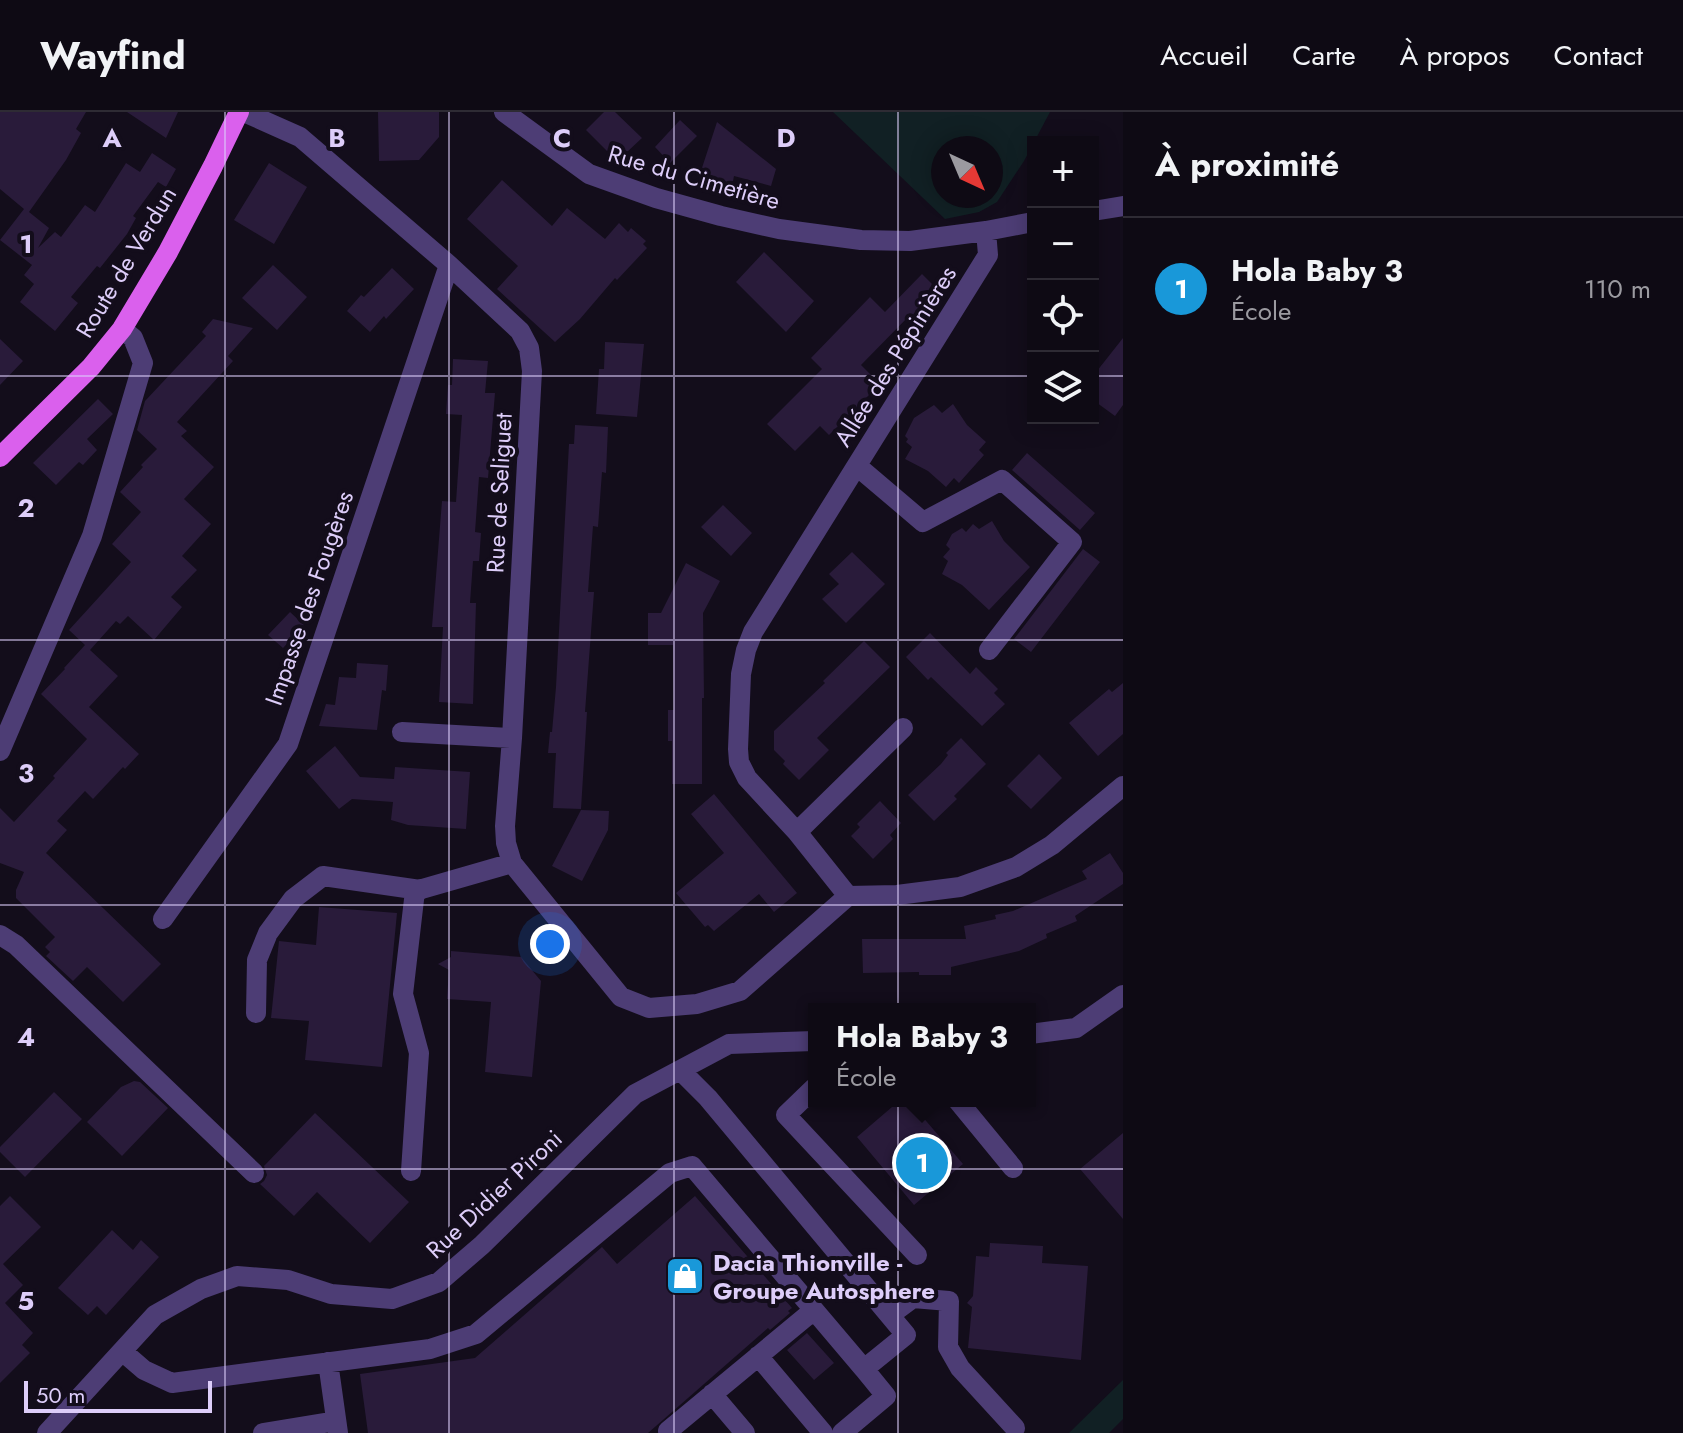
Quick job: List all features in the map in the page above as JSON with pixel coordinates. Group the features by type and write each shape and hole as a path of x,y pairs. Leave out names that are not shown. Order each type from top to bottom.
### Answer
{"main road":[{"name":"Route de Verdun","path":"0,457 91,367 122,329 168,252 241,112"}],"street":[{"name":"Rue de Seliguet","path":"241,112 300,137 449,265 520,331 529,348 532,371 505,826 512,863 621,997 649,1008 697,1004 740,991 848,896"},
{"name":"Rue du Cimetière","path":"504,112 589,174 656,198 779,229 861,240 910,241 1027,223"},
{"path":"1099,210 1123,206"},
{"name":"Allée des Pépinières","path":"848,896 797,832 747,778 739,762 741,674 753,632 988,255 986,231"},
{"name":"Impasse des Fougères","path":"163,919 288,744 449,265"},
{"path":"0,751 92,536 143,363 133,338 122,329"},
{"path":"857,466 923,522 1002,480 1072,542 989,650"},
{"path":"797,832 903,728"},
{"path":"402,732 512,738"},
{"path":"848,896 897,895 960,887 1016,867 1052,845 1123,786"},
{"path":"411,1171 419,1053 403,994 415,891 512,863"},
{"path":"256,1013 257,960 268,933 293,899 323,876 420,890"},
{"path":"0,935 16,945 254,1173"},
{"path":"1036,1034 1076,1028 1123,995"},
{"name":"Rue Didier Pironi","path":"47,1433 155,1315 201,1289 237,1276 288,1280 331,1294 392,1299 439,1282 482,1245 635,1094 729,1044 808,1041"},
{"path":"681,1071 708,1098 906,1335 864,1369"},
{"path":"808,1094 786,1115 917,1255"},
{"path":"963,1107 1013,1168"},
{"path":"122,1351 144,1370 172,1383 430,1349 476,1334 670,1173 692,1166 886,1396 842,1433"},
{"path":"890,1315 913,1298 949,1301 948,1347 960,1368 1015,1428"},
{"path":"669,1433 814,1310"},
{"path":"758,1356 823,1433"},
{"path":"263,1433 337,1427 328,1362"},
{"path":"712,1394 745,1433"}],"shaded area":[{"path":"833,112 1050,112 1037,136 1027,136 1024,161 1003,193 1003,136 931,136 931,206"},
{"path":"933,208 986,208 945,219"},
{"path":"1123,1380 1123,1419 1109,1433 1069,1433"}],"building":[{"path":"0,112 86,112 76,129 81,133 66,160 29,212 49,228 38,248 55,232 61,237 85,205 95,212 126,163 140,172 152,153 176,169 166,187 158,182 133,216 136,218 127,234 100,268 97,266 71,297 78,303 55,331 20,302 34,284 24,275 32,265 0,240 24,209 0,189"},
{"path":"127,112 178,112 166,138"},
{"path":"378,112 439,112 439,137 419,160 379,161"},
{"path":"604,112 615,112 642,138 627,152 619,144 610,154 586,130"},
{"path":"680,120 697,136 670,163 655,147"},
{"path":"717,122 776,169 771,186 734,176 732,186 725,191 702,185 699,177"},
{"path":"269,163 307,187 274,244 234,220"},
{"path":"502,180 552,226 567,208 605,239 619,223 628,232 631,228 646,241 643,244 647,248 555,342 497,289 518,266 467,219"},
{"path":"764,252 814,301 786,332 736,282"},
{"path":"273,265 307,297 277,330 242,298"},
{"path":"392,268 414,289 370,332 347,311"},
{"path":"922,274 938,290 861,365 880,384 829,435 820,426 795,451 767,424 822,369 811,358 870,297 885,312"},
{"path":"213,319 253,328 228,356 233,361 177,422 187,431 181,436 214,467 184,499 211,524 182,556 197,570 171,597 182,607 154,640 128,616 120,624 116,621 90,650 118,676 89,707 139,754 93,799 85,791 57,821 67,830 46,853 161,964 123,1002 87,967 73,981 46,956 50,952 45,947 55,937 16,898 24,872 0,863 0,808 14,822 87,739 41,694 85,645 69,630 131,562 112,544 141,512 120,492 157,449 137,430 145,401 206,336 202,332"},
{"path":"1123,338 1123,405 1115,416 1099,404 1099,368"},
{"path":"0,339 23,361 0,385"},
{"path":"605,342 644,344 637,417 596,414 599,369 604,369"},
{"path":"453,359 488,361 485,393 495,393 488,478 479,477 475,532 481,533 479,561 473,561 470,603 476,603 473,704 439,702 443,627 432,627 442,501 456,502 462,415 446,414"},
{"path":"98,399 113,414 87,439 97,450 83,465 79,462 56,485 33,463"},
{"path":"953,404 967,425 986,442 979,450 984,455 959,483 954,478 946,487 928,471 905,459 912,447 905,436 914,418 934,405 942,413"},
{"path":"575,425 608,427 606,473 602,472 598,527 593,526 588,592 594,592 581,809 553,808 556,753 548,753 556,687 569,444 574,444"},
{"path":"1027,453 1095,513 1080,530 1012,470"},
{"path":"723,505 752,533 731,556 701,527"},
{"path":"992,521 1004,541 1030,567 989,610 962,585 942,574 948,561 943,557 950,549 946,545 952,534 962,528 966,532 973,524 979,529"},
{"path":"1083,549 1100,562 1031,652 1014,639"},
{"path":"852,552 885,584 846,623 822,599 839,584 829,574"},
{"path":"686,563 720,581 703,613 702,784 672,784 668,710 674,710 673,645 648,645 648,613 661,613"},
{"path":"290,612 304,625 283,648 268,635"},
{"path":"930,633 970,674 976,667 998,689 994,693 1005,704 982,726 906,657"},
{"path":"864,641 890,667 817,738 829,750 799,780 774,750 774,731"},
{"path":"357,663 388,665 377,730 319,726 326,704 335,705 339,677 356,678"},
{"path":"1123,683 1123,734 1098,756 1069,723 1109,689 1112,692"},
{"path":"961,738 986,764 934,821 908,795 941,764 948,755 946,753"},
{"path":"335,746 360,777 394,779 395,767 470,772 466,829 408,825 391,820 393,802 352,799 339,809 306,771"},
{"path":"1039,754 1062,778 1031,809 1007,786"},
{"path":"714,794 797,893 774,912 759,894 714,931 708,925 705,927 676,893 724,853 691,814"},
{"path":"880,801 901,823 890,835 893,839 873,859 851,836 860,827 857,824"},
{"path":"581,810 609,811 608,830 582,881 552,866"},
{"path":"1110,853 1123,873 1123,884 1075,916 1077,921 1046,934 1047,938 1019,951 951,967 951,975 863,973 862,939 966,939 964,926 996,919 995,915 1013,911 1087,879 1082,871"},
{"path":"319,907 397,913 382,1067 305,1060 309,1021 271,1018 279,941 316,945"},
{"path":"451,951 521,957 541,981 532,1077 485,1072 491,1002 447,999 449,970 438,964 451,957"},
{"path":"134,1081 140,1082 168,1108 122,1156 87,1122 121,1087"},
{"path":"54,1092 82,1119 25,1177 0,1152 0,1147"},
{"path":"892,1107 914,1107 963,1164 914,1205 857,1137"},
{"path":"315,1113 409,1202 370,1243 317,1192 294,1216 260,1184 267,1175 264,1166"},
{"path":"1123,1133 1123,1219 1080,1169"},
{"path":"10,1196 41,1227 3,1264 23,1285 5,1303 33,1333 22,1345 30,1353 0,1383 0,1206"},
{"path":"695,1196 792,1308 788,1311 790,1313 770,1330 768,1328 648,1433 368,1433 360,1374 475,1358 602,1247 617,1264"},
{"path":"112,1230 133,1250 141,1240 159,1257 106,1315 97,1306 88,1315 58,1288"},
{"path":"990,1243 1043,1246 1042,1263 1088,1266 1081,1360 968,1348 972,1307 967,1303 973,1296 976,1256 989,1257"},
{"path":"807,1333 834,1363 814,1380 787,1350"}],"place":[{"name":"Hola Baby 3","path":"922,1163"},
{"name":"Dacia Thionville - Groupe Autosphere","path":"685,1276"}]}
